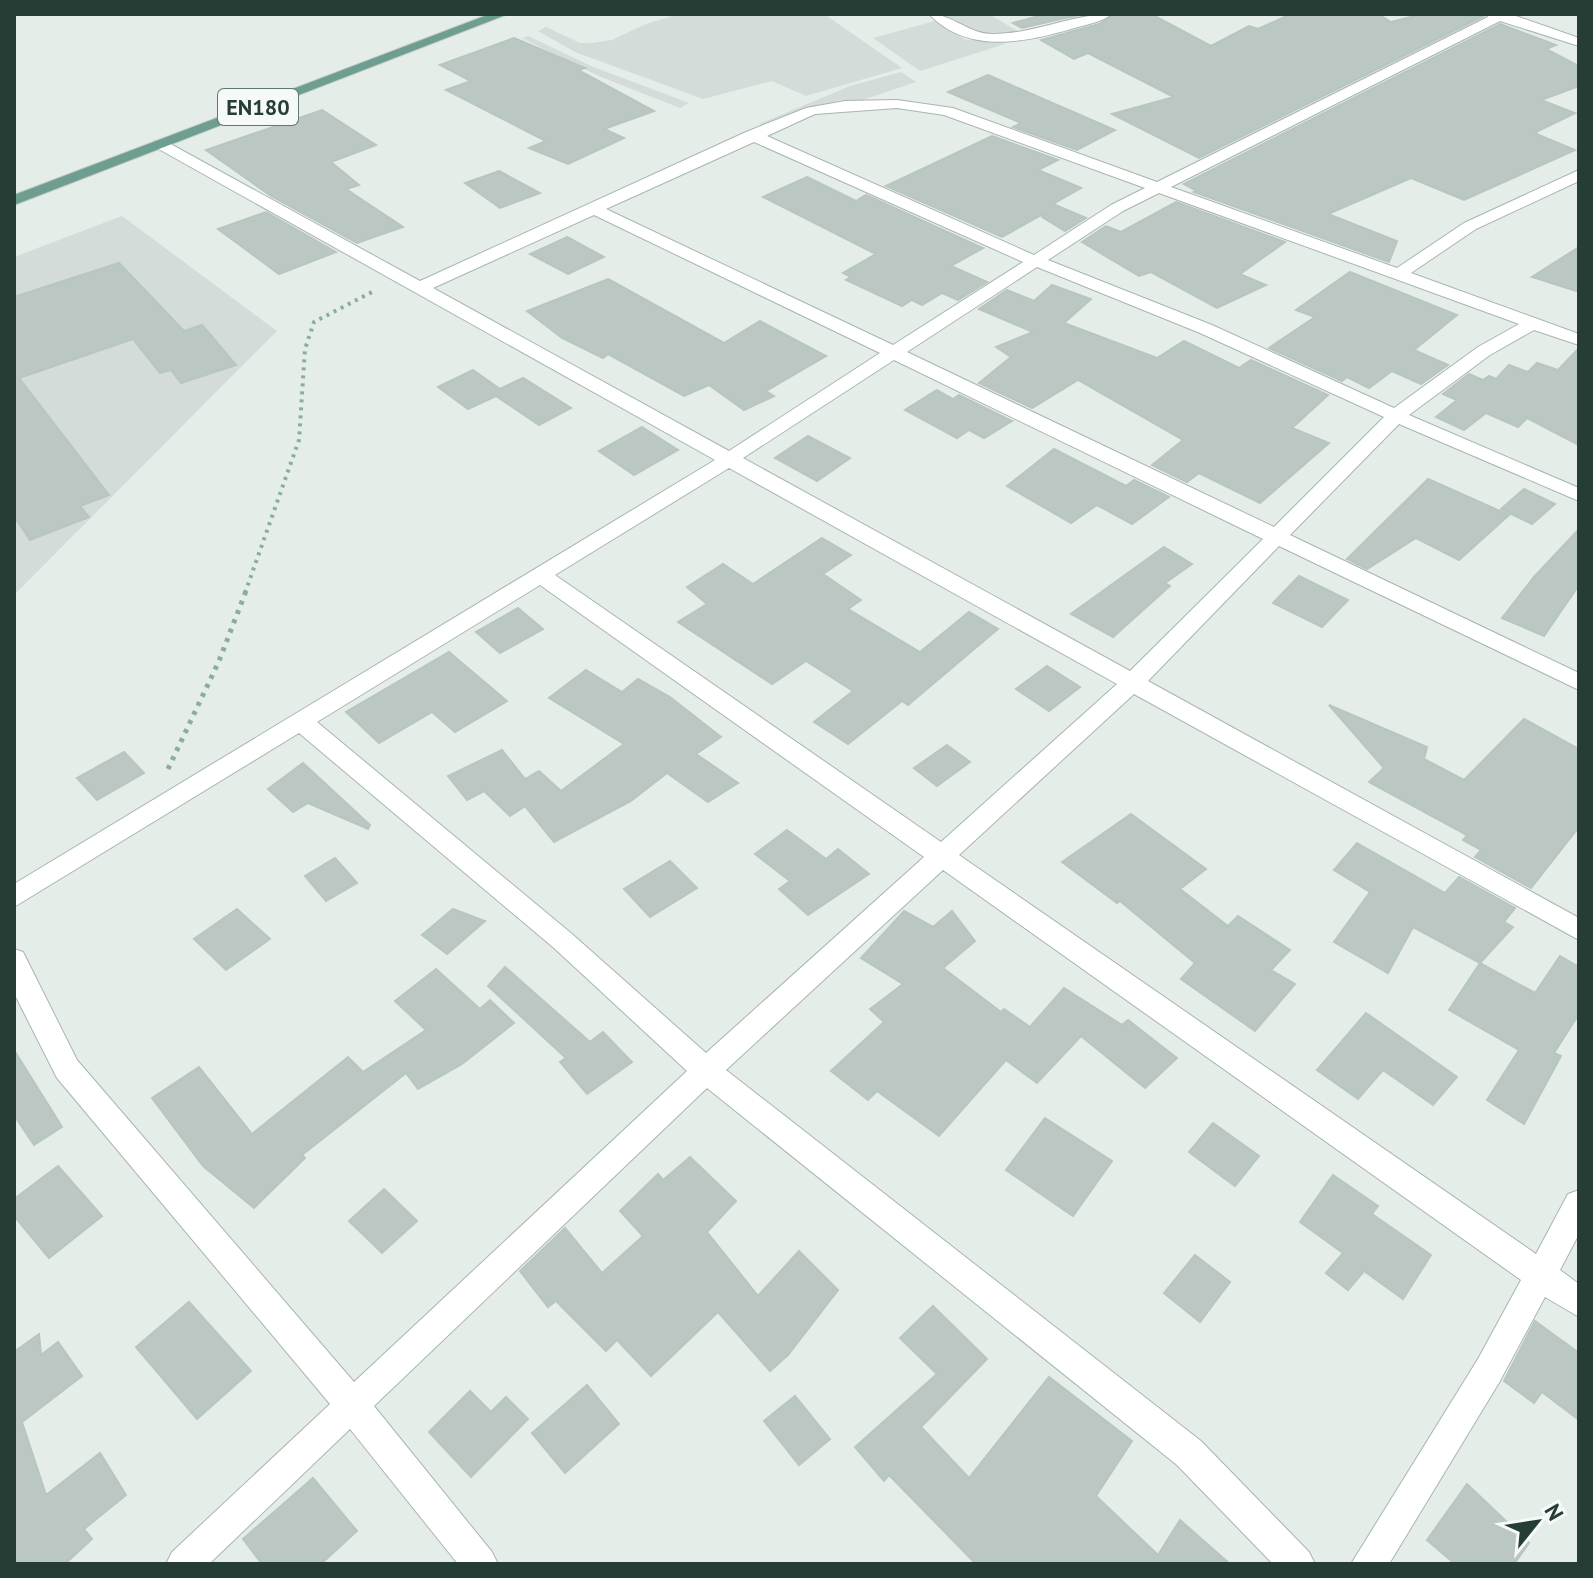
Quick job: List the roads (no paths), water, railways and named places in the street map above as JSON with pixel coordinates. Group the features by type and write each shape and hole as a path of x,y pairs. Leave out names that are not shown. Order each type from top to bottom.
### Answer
{"main road":[{"name":"EN180","path":"14,200 502,14"}],"street":[{"path":"935,14 970,36 1040,35 1106,14"},
{"path":"14,897 728,460 1117,208 1498,15 1579,42"},
{"path":"408,283 594,209 751,135 811,111 833,106 929,107 1579,340"},
{"path":"751,135 1035,261 1206,329 1579,495"},
{"path":"160,144 1579,930"},
{"path":"1398,275 1470,226 1579,175"},
{"path":"594,209 1579,682"},
{"path":"184,1564 706,1071 1131,684 1396,416 1484,351 1533,323"},
{"path":"540,575 1579,1302"},
{"path":"300,721 563,941 706,1071 1189,1453 1297,1564"},
{"path":"14,960 67,1069 351,1404 480,1564"},
{"path":"1369,1564 1489,1370 1579,1204"}]}
